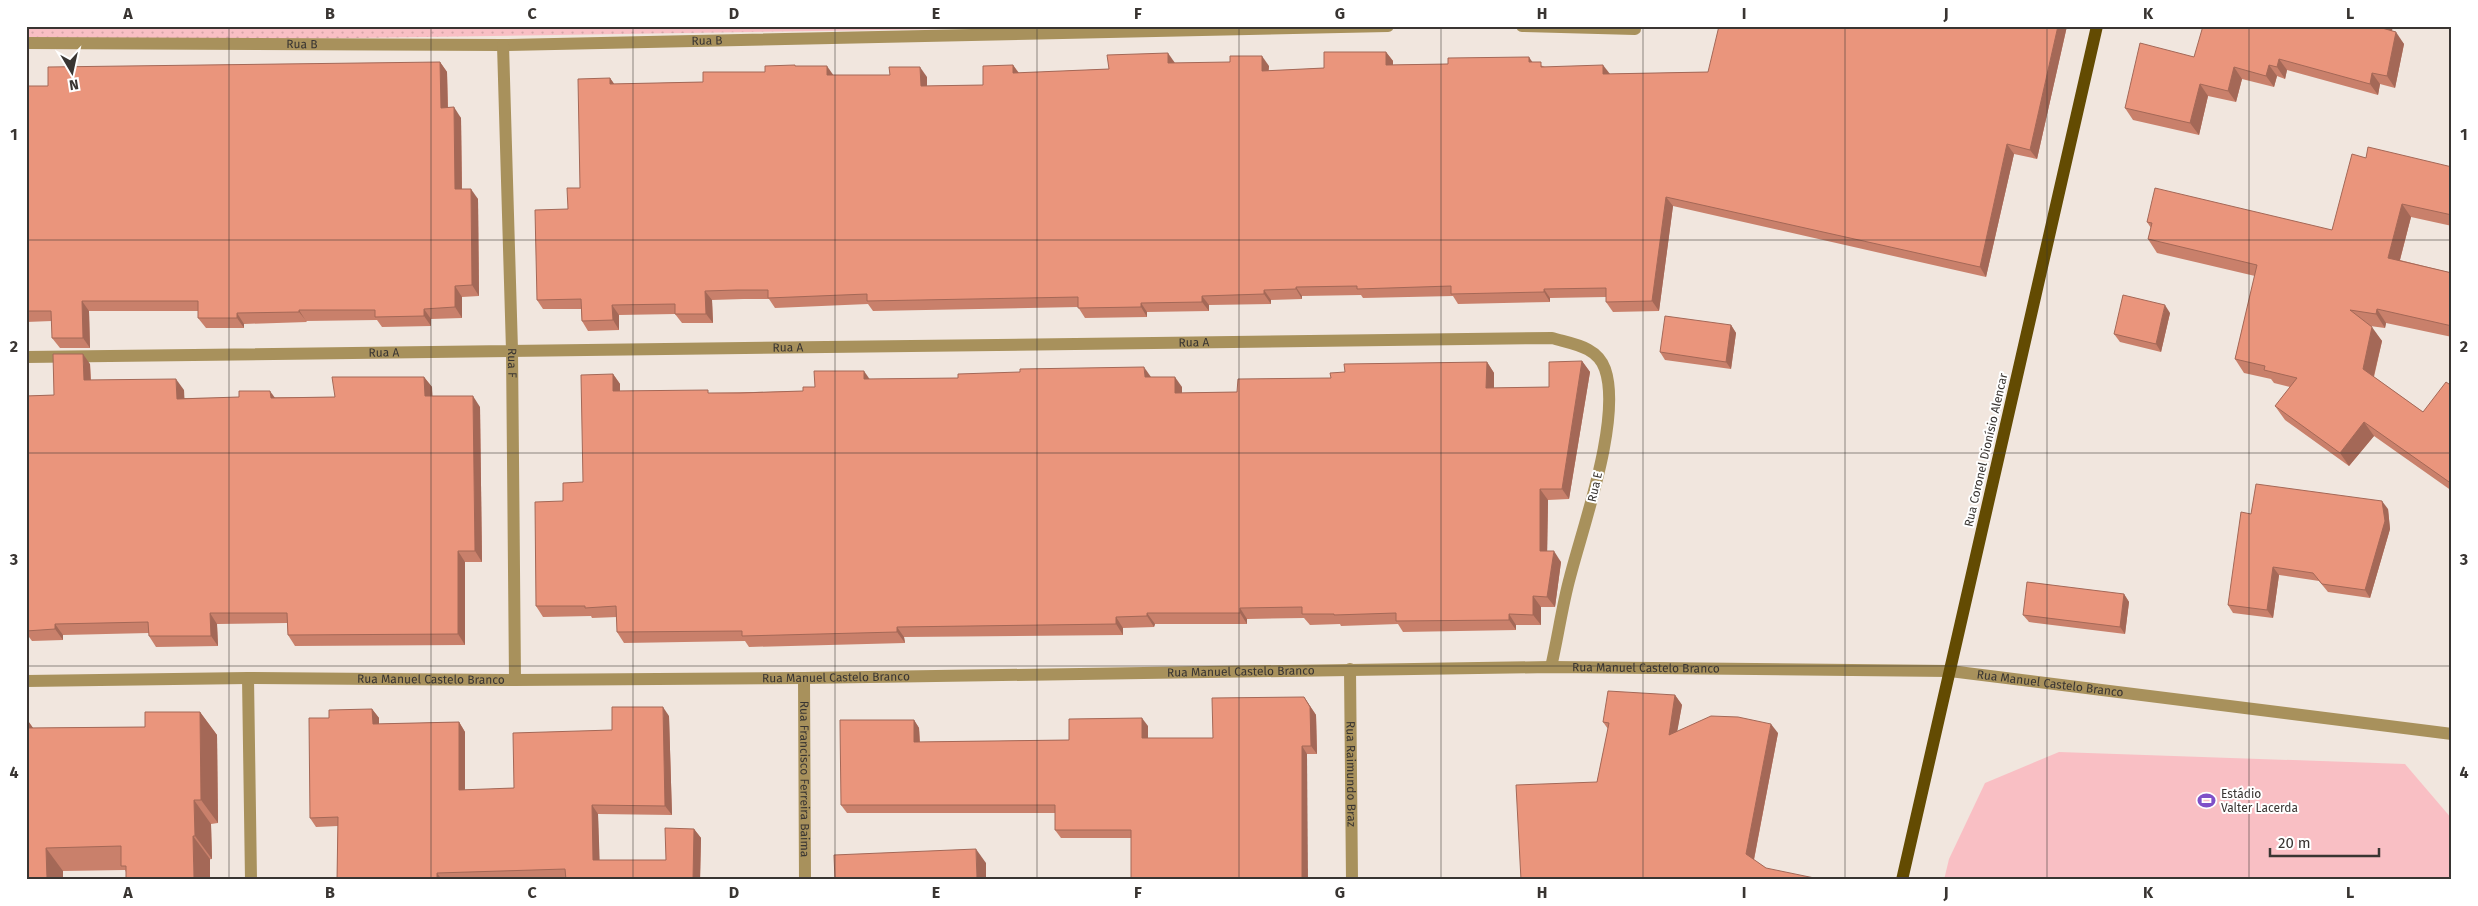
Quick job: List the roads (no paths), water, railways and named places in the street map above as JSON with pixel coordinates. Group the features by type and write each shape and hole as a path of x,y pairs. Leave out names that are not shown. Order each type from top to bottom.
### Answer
{"main road":[{"name":"Rua Coronel Dionísio Alencar","path":"1902,880 2096,26"}],"street":[{"name":"Rua B","path":"26,43 503,45 1388,26"},
{"path":"1522,26 1635,29"},
{"name":"Rua F","path":"503,45 512,350 515,680"},
{"name":"Rua A","path":"26,358 512,350 1552,338"},
{"name":"Rua E","path":"1551,666 1570,578 1594,494 1604,440 1609,398 1605,368 1591,349 1552,338"},
{"name":"Rua Manuel Castelo Branco","path":"26,681 248,678 515,680 804,678 1551,666 1950,672 2452,734"},
{"name":"Rua Raimundo Braz","path":"1350,669 1352,880"},
{"path":"248,678 251,880"},
{"name":"Rua Francisco Ferreira Baima","path":"804,678 804,880"}],"place":[{"name":"Estádio Valter Lacerda","path":"2207,801"}]}
